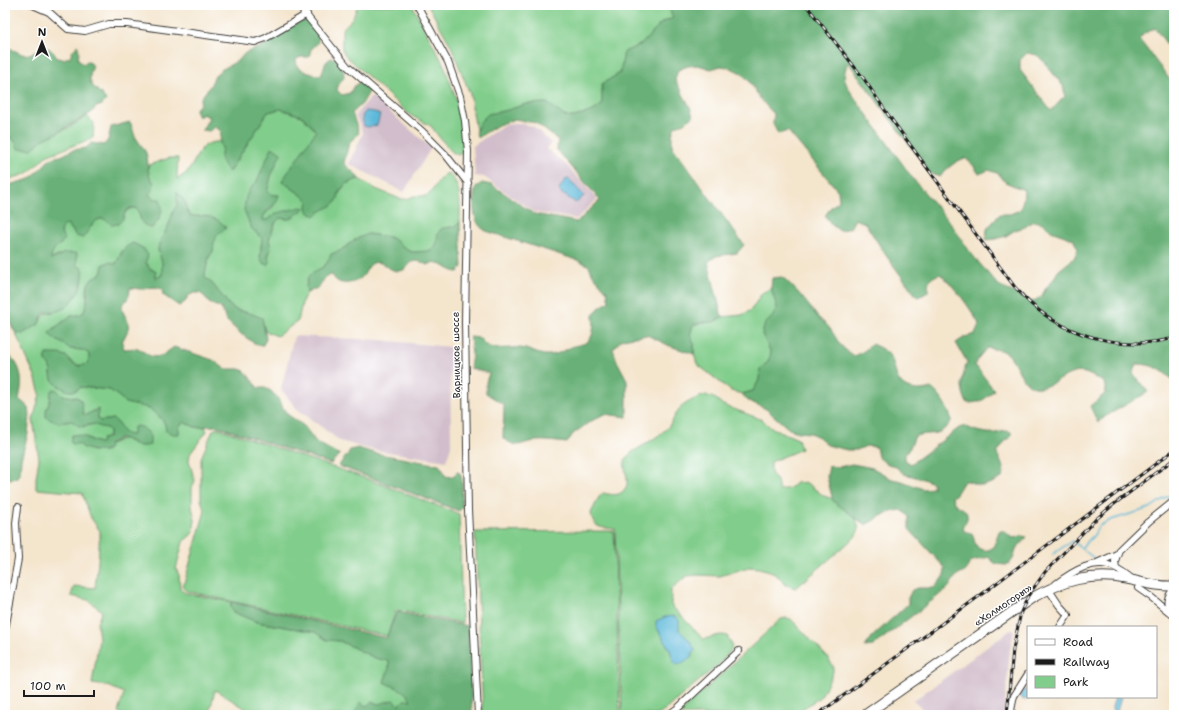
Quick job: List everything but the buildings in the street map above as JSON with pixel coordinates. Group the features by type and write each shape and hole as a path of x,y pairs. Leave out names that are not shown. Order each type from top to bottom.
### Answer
{"highway":[{"name":"«Холмогоры»","path":"875,715 1050,591 1068,581 1097,576 1117,577 1137,584 1173,590"},
{"name":"«Холмогоры»","path":"865,715 1032,598 1050,591"}],"street":[{"path":"33,5 49,12 68,29 85,30 109,24 127,24 255,42 266,38 307,14"},
{"path":"298,5 307,14 347,66 434,143 445,154 468,183"},
{"name":"Варницкое шоссе","path":"417,5 448,62 460,96 465,121 468,151 465,330 468,510 478,715"},
{"path":"1116,568 1117,554 1119,550 1148,522 1174,501"},
{"path":"5,630 18,559 16,523 18,507"},
{"path":"1061,626 1068,615 1050,591 1070,574 1117,554"},
{"path":"1094,564 1108,565 1116,568 1172,614"},
{"path":"1172,614 1168,607 1167,601 1173,590"},
{"path":"668,715 678,708 739,651"},
{"path":"1010,715 1014,696 1027,676"}],"shaded area":[{"path":"372,96 431,148 404,192 349,164 363,133 355,115"},
{"path":"516,123 533,126 551,143 547,149 567,166 597,199 577,219 534,212 484,177 475,176 473,146 502,126"},
{"path":"294,336 380,340 450,347 451,446 446,461 369,449 340,441 296,408 281,389"},
{"path":"1012,629 1014,632 1010,650 1004,715 929,715 913,701"}],"green space":[{"path":"357,5 412,5 444,65 457,101 463,133 462,153 458,155 452,152 431,126 410,115 345,55 342,49 342,29 352,18"},
{"path":"428,5 668,5 673,18 663,22 642,44 624,52 620,73 602,84 602,105 593,111 574,117 564,116 547,103 526,104 498,112 480,122 476,131 470,94 451,46"},
{"path":"668,5 965,5 969,10 977,5 1174,5 1174,66 1172,64 1173,53 1155,28 1145,33 1139,39 1174,85 1174,381 1153,366 1137,364 1133,373 1148,392 1101,419 1098,423 1090,406 1106,393 1104,382 1087,374 1078,372 1066,376 1054,383 1042,387 1035,387 1026,382 1008,354 987,348 975,365 994,390 982,400 967,403 964,397 962,382 967,362 956,343 965,337 975,334 979,324 961,297 940,274 930,280 928,292 917,297 887,257 865,223 855,219 850,228 840,231 832,225 825,216 831,207 839,201 838,191 788,131 778,134 773,124 774,114 760,99 749,81 741,73 731,68 721,66 711,69 698,65 688,66 678,70 675,80 690,107 693,116 685,123 675,126 672,135 672,146 744,245 737,253 716,256 708,262 722,317 714,322 703,322 693,325 690,335 694,344 694,354 670,346 647,335 622,339 613,349 617,361 627,380 627,417 604,414 573,434 567,443 539,441 516,445 508,442 503,438 504,405 486,393 486,382 489,373 470,368 472,355 470,337 480,338 482,342 493,348 522,348 545,355 553,355 587,342 592,336 593,332 593,315 600,307 609,302 607,291 593,275 589,266 580,261 486,231 479,226 475,217 474,206 476,187 482,183 492,185 534,214 577,222 600,200 557,150 558,140 536,123 515,119 498,125 477,138 476,131 480,122 488,114 508,110 526,104 547,103 564,116 574,117 593,111 602,105 602,84 620,73 624,52 642,44 663,22 673,18","holes":["1027,53 1037,55 1063,86 1065,96 1051,111 1020,70 1020,60","848,62 929,173 940,177 957,161 965,158 973,165 979,174 989,170 999,174 1005,182 1024,190 1020,210 1010,214 1000,214 987,229 986,240 1006,236 1015,230 1025,227 1033,221 1043,223 1051,231 1073,239 1078,249 1074,258 1058,271 1041,297 1032,302 1005,289 996,283 970,252 952,225 914,180 850,91 844,77"]},
{"path":"301,21 308,21 318,36 318,42 311,49 309,57 296,59 297,66 308,73 321,75 326,62 331,58 338,59 343,68 344,78 339,83 337,90 342,95 350,93 353,87 360,82 366,86 369,92 362,104 352,113 359,133 349,143 344,163 356,174 359,179 344,186 340,190 336,202 320,211 315,216 309,213 307,208 308,201 282,181 316,131 302,116 281,109 268,112 229,172 221,161 221,131 215,127 209,131 202,130 209,118 204,114 198,117 195,110 200,104 201,98 210,86 216,74 239,60 245,53 277,38 288,28"},
{"path":"78,45 78,59 83,64 89,61 93,66 90,79 91,83 106,100 102,105 96,107 91,113 42,140 32,149 18,149 12,138 5,139 5,46 22,54 32,53 40,49 48,48 57,58 63,59 70,57 72,51"},
{"path":"281,109 301,116 317,131 282,181 308,201 307,208 319,211 337,201 344,186 359,179 376,189 400,199 407,199 414,196 427,196 433,190 441,177 448,173 453,178 458,189 460,202 460,222 456,227 449,227 438,233 436,246 431,251 412,252 389,237 368,234 350,243 340,251 331,254 324,266 311,274 308,278 306,284 307,293 303,299 298,321 277,336 265,331 262,318 236,310 230,306 211,282 205,278 209,257 213,251 214,241 217,235 203,216 196,217 190,215 186,209 177,205 158,250 162,262 162,275 156,278 156,272 147,262 144,249 133,243 122,251 116,264 109,262 103,265 101,273 92,279 88,284 87,302 84,312 71,316 54,328 59,342 65,344 70,349 84,350 89,354 89,361 85,365 79,365 72,362 66,356 46,354 46,361 50,367 52,380 57,385 68,391 75,391 81,387 110,390 125,403 145,407 151,410 161,418 165,424 166,431 179,427 183,421 195,427 205,427 207,431 190,454 189,461 195,481 192,487 192,507 195,520 193,533 183,542 176,569 179,575 180,588 185,593 231,602 230,604 233,612 257,622 315,632 327,640 340,641 375,658 389,661 389,668 384,682 402,690 411,700 399,705 393,700 386,703 357,708 354,715 252,715 253,713 215,690 209,715 124,715 118,712 124,693 108,686 92,684 99,639 97,623 102,611 88,600 71,596 74,586 95,588 100,531 91,518 82,493 36,489 39,459 33,420 40,394 35,376 15,332 22,334 39,324 40,320 46,314 58,311 83,281 76,259 64,253 51,259 53,250 61,244 62,227 68,224 76,236 90,228 94,222 100,219 123,219 127,210 136,208 142,223 152,228 153,199 149,194 154,183 149,175 149,165 169,158 178,158 177,179 184,175 191,167 203,147 213,142 220,142 222,148 221,154 229,172 268,112","holes":["272,148 271,176 267,192 273,195 279,195 273,207 263,216 263,220 268,220 270,217 302,211 287,219 280,218 277,220 269,239 271,249 268,258 260,257 262,238 252,229 249,223 249,190 257,181","57,390 62,395 76,397 81,400 83,414 86,415 95,410 98,419 101,421 114,419 119,424 120,429 123,432 133,435 134,431 136,446 124,439 110,444 106,451 92,451 80,444 75,435 85,436 101,443 105,438 109,437 109,430 94,424 84,427 72,421 59,423 46,410"]},
{"path":"87,116 94,123 93,138 46,156 28,173 5,181 5,139 12,138 16,143 31,149 42,140 68,128"},
{"path":"130,122 135,137 146,153 150,176 154,183 153,190 149,194 153,199 160,199 162,208 161,215 152,228 142,223 136,208 130,208 125,212 123,219 118,224 112,225 107,221 98,219 83,238 76,236 68,224 62,227 61,234 65,239 52,252 51,259 64,253 77,253 77,266 83,268 83,274 77,294 64,309 45,313 39,324 22,334 15,332 8,317 6,308 9,288 5,286 5,186 30,179 49,160 55,157 61,156 73,150 86,148 91,143 104,145 108,140 111,127"},
{"path":"272,147 281,153 271,176 267,192 273,195 279,195 275,203 264,216 263,220 268,220 277,213 301,207 304,208 290,219 280,218 275,223 269,239 271,249 268,255 268,265 263,263 260,257 262,238 252,229 244,210 246,197 249,190 257,181"},
{"path":"177,192 186,203 187,212 191,216 205,216 214,218 220,221 226,228 217,235 214,241 213,251 209,257 205,278 211,282 230,306 236,310 262,318 266,338 263,345 257,345 241,334 226,320 221,308 209,303 200,293 194,293 188,296 185,302 179,306 163,295 162,289 155,287 141,289 130,288 130,293 122,305 128,326 128,331 122,342 124,349 138,348 150,356 156,357 163,355 174,347 213,360 225,369 239,369 245,371 258,388 265,388 276,396 287,414 304,426 316,442 340,455 331,464 217,426 195,427 183,422 179,427 179,434 173,434 166,431 165,424 161,418 151,410 145,407 125,403 110,390 81,387 75,391 68,391 57,385 52,380 50,367 46,361 46,354 59,354 66,356 71,362 78,366 85,365 89,361 89,354 83,350 70,349 49,333 70,317 80,315 84,312 87,303 89,283 100,274 103,265 109,262 116,264 125,249 133,243 144,249 148,255 146,262 149,268 156,272 156,278 162,275 162,262 158,250 159,243 169,225 177,205"},
{"path":"460,222 462,267 458,272 434,262 428,265 416,261 403,270 395,271 377,262 371,264 365,274 356,281 342,283 335,280 332,275 326,276 319,287 307,293 306,284 311,274 324,266 331,254 340,251 356,239 368,234 389,237 412,252 431,251 436,246 438,233 442,228 456,227"},
{"path":"782,277 796,290 818,317 826,324 840,345 849,352 855,356 872,344 890,356 898,380 902,384 915,390 931,388 941,398 952,420 940,432 915,436 909,450 905,454 905,460 911,464 959,428 965,426 984,433 1005,431 1011,432 1011,437 1006,440 997,453 1003,468 1002,478 986,485 978,485 964,481 956,494 952,497 955,504 966,511 967,519 963,526 964,531 973,535 975,544 979,549 991,549 995,543 999,531 1004,531 1012,538 1022,536 1027,537 1016,549 1013,559 1006,565 996,564 988,557 969,563 965,572 956,577 947,589 873,646 865,647 872,637 908,604 908,598 912,590 918,588 934,588 944,576 945,568 909,529 909,517 902,510 886,514 865,525 833,501 827,477 829,466 839,467 852,464 873,468 892,479 923,489 933,488 933,483 904,474 896,467 886,463 878,457 876,447 866,446 857,450 847,450 827,445 819,437 810,433 789,429 766,409 747,400 742,394 753,391 759,380 760,369 768,362 771,353 762,334 765,324 773,316 777,307 771,288 772,278"},
{"path":"771,288 777,307 773,316 765,324 762,334 771,353 768,362 760,369 759,380 753,391 742,394 731,391 697,364 694,354 694,344 690,335 693,325 703,322 714,322 722,317 742,315 751,310 762,293"},
{"path":"10,356 20,371 21,387 19,399 29,408 30,415 28,434 21,459 20,473 16,478 9,479 5,475 5,358"},
{"path":"54,389 62,395 79,398 82,404 83,414 86,415 98,409 98,419 100,421 114,419 126,434 133,435 133,428 136,426 142,427 150,434 150,445 140,446 120,438 108,445 109,448 106,450 99,451 82,447 80,444 73,444 70,442 72,435 84,436 101,443 102,439 109,437 109,430 94,424 80,427 72,421 59,423 46,417 46,410 50,401 51,391"},
{"path":"706,395 716,399 723,405 763,420 770,427 798,439 801,449 771,462 771,473 777,481 779,490 790,488 797,482 808,484 824,496 833,499 849,511 856,519 859,529 855,537 796,588 786,585 779,577 770,571 759,568 749,567 720,576 687,576 671,589 671,605 703,639 718,635 727,636 732,645 731,650 720,663 659,715 622,715 615,529 602,528 596,525 591,513 599,497 603,493 613,495 619,494 626,487 627,479 625,463 628,456 658,436 669,426 677,412 683,406 690,401","holes":["678,625 679,630 690,641 693,655 685,662 673,660 670,650 656,626"]},
{"path":"218,428 365,478 459,514 462,623 396,610 387,636 186,591 183,587 205,511 201,500 201,458 213,430"},
{"path":"358,448 374,453 439,465 445,476 452,477 457,472 460,473 462,480 462,508 459,511 339,466 350,450"},
{"path":"614,531 620,715 483,715 475,532"},
{"path":"231,602 386,638 397,612 468,626 472,715 354,715 360,702 366,706 372,702 379,704 393,700 399,705 404,700 411,700 402,691 384,682 389,668 389,661 375,658 340,641 327,640 315,632 257,622 233,612"},
{"path":"781,619 791,619 795,623 827,657 833,666 831,677 821,696 794,715 677,715"}],"water":[{"path":"366,111 375,112 380,115 377,125 368,127 364,126 362,116"},
{"path":"566,179 570,180 584,196 576,203 561,193 559,189"},
{"path":"675,616 679,620 679,630 690,641 695,650 692,656 687,660 675,665 670,650 656,626 656,621 665,617"},
{"path":"1024,690 1027,690 1027,698 1030,698 1025,700 1022,699 1020,694"},
{"path":"1115,698 1121,698 1117,715 1113,715 1112,707"}],"waterway":[{"path":"1075,543 1081,548 1094,535 1098,527 1101,525 1111,520 1150,508 1174,492"},
{"path":"1053,554 1072,541 1073,542"},
{"path":"1081,548 1095,559"}],"railway":[{"path":"806,5 864,79 889,116 1014,286 1029,302 1046,316 1080,333 1098,339 1136,343 1155,342 1174,338"},
{"path":"817,715 978,597 1174,450"},
{"path":"1007,715 1013,649 1021,612 1028,596 1045,572 1095,520 1174,459"}]}
